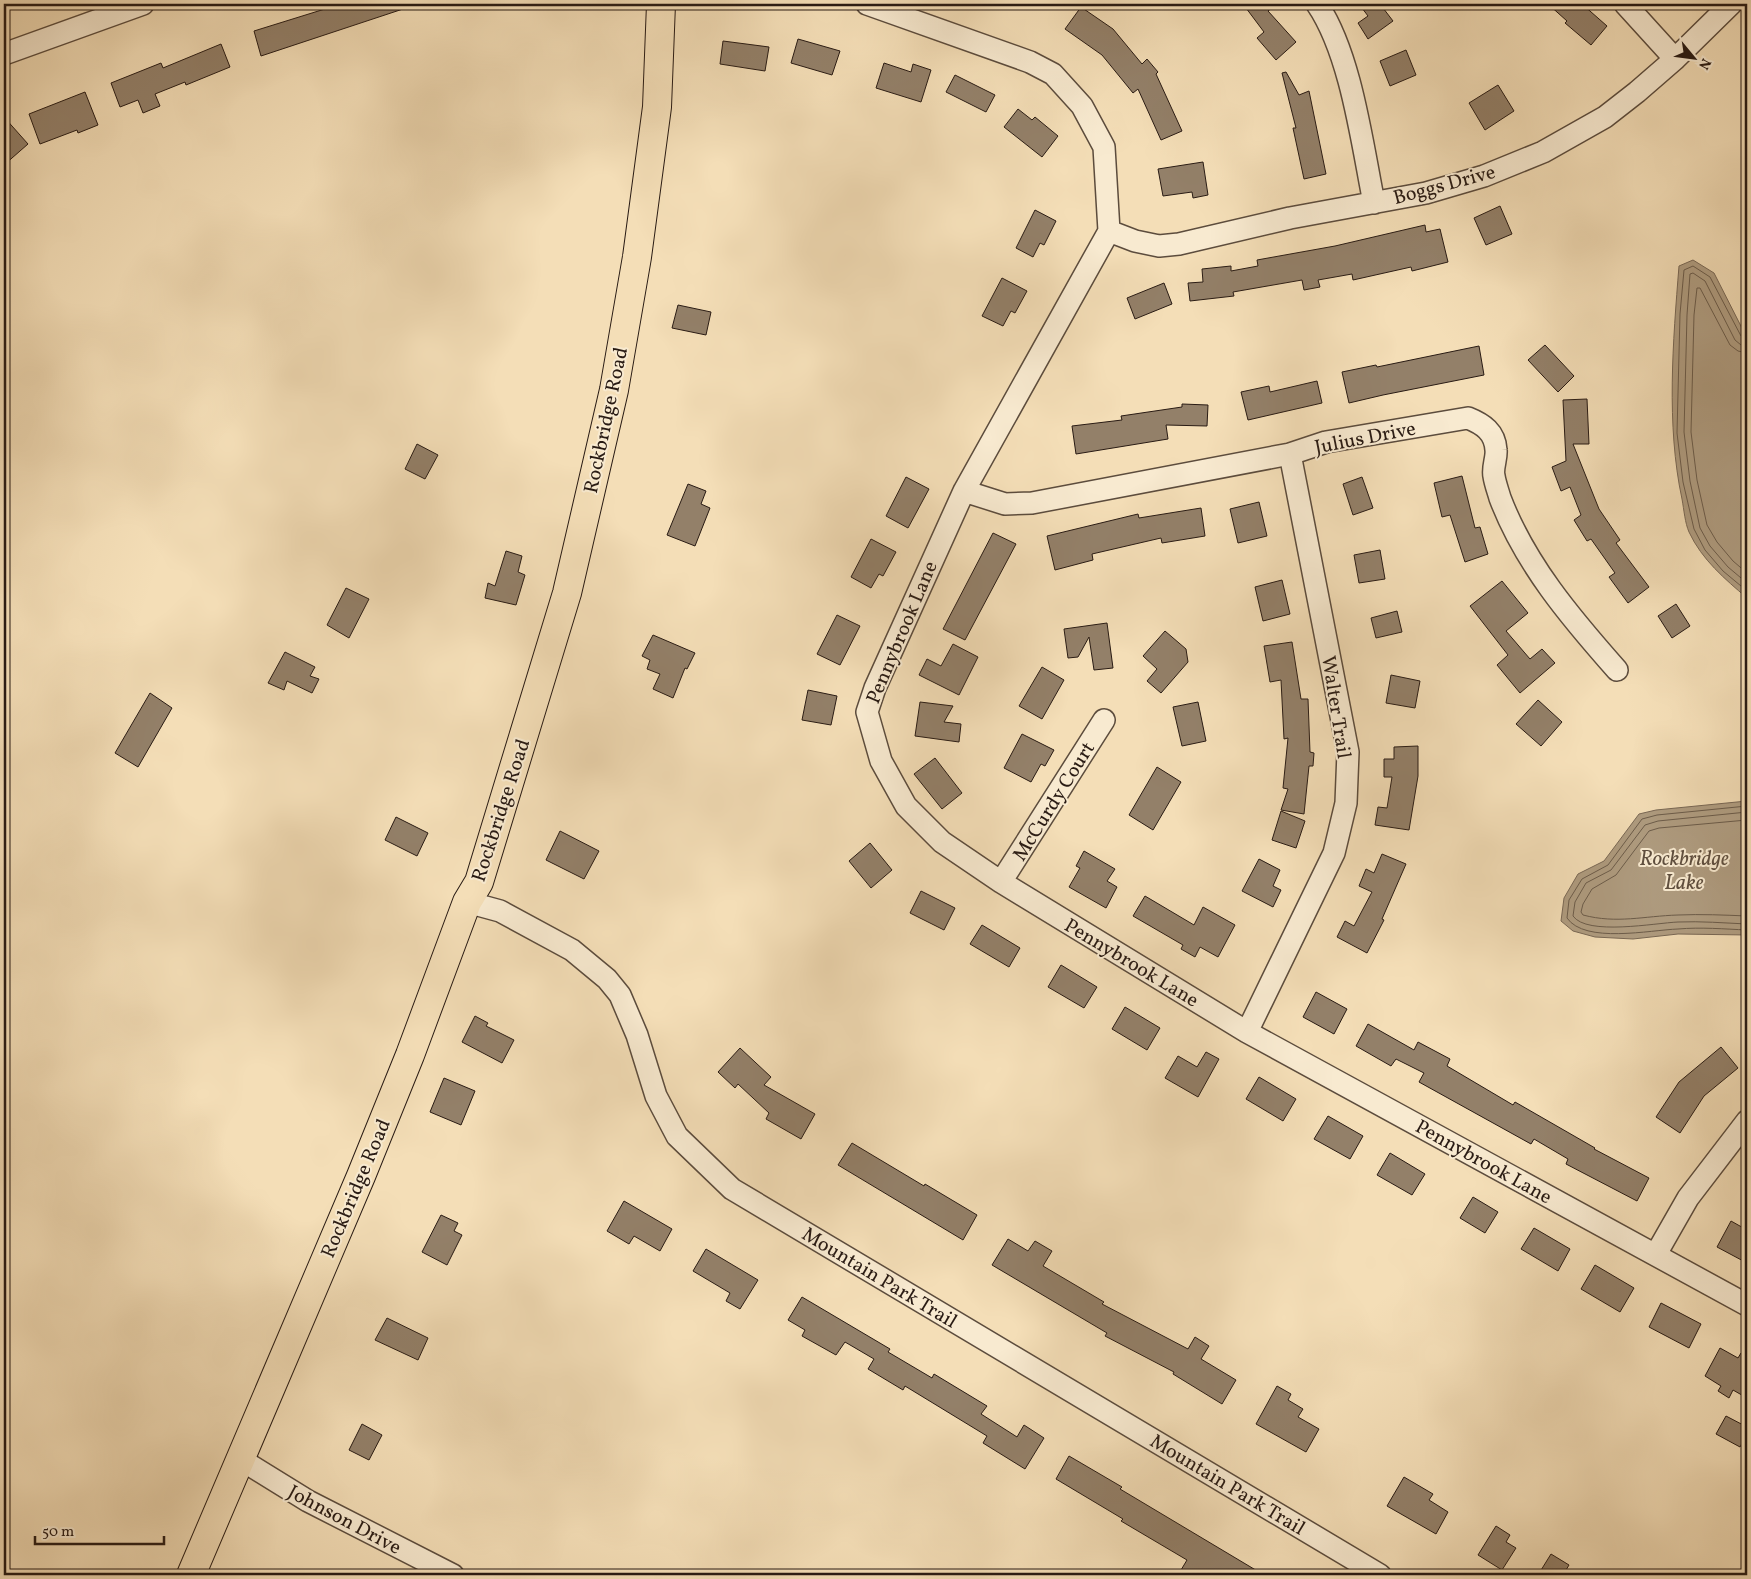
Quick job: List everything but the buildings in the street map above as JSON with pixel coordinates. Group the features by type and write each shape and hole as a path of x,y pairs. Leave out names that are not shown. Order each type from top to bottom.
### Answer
{"main road":[{"name":"Rockbridge Road","path":"191,1575 400,1081 467,902 479,882 567,593 614,390 637,257 655,116 661,4"}],"street":[{"path":"4,54 143,4"},
{"path":"866,4 1030,62 1053,74 1082,106 1104,147 1109,231"},
{"path":"1317,4 1338,48 1351,93 1374,203"},
{"path":"1625,4 1675,59"},
{"name":"Boggs Drive","path":"1109,231 1135,241 1159,246 1179,244 1290,218 1426,193 1484,176 1543,152 1605,117 1675,59 1731,4"},
{"name":"Pennybrook Lane","path":"1109,231 964,491 875,688 867,712 881,762 906,806 942,842 1001,882 1248,1032 1747,1305"},
{"name":"Julius Drive","path":"964,491 1005,504 1032,503 1290,454 1326,442 1468,418 1481,424 1491,432 1496,449 1493,475 1500,498 1516,534 1545,583 1617,670"},
{"name":"Walter Trail","path":"1248,1032 1334,853 1346,803 1348,752 1290,454"},
{"name":"McCurdy Court","path":"1001,882 1104,720"},
{"name":"Mountain Park Trail","path":"467,902 500,911 572,950 607,979 620,995 637,1035 656,1096 677,1136 732,1189 1380,1575"},
{"path":"1656,1254 1688,1198 1747,1122"},
{"name":"Johnson Drive","path":"240,1459 308,1501 453,1575"}],"water":[{"path":"1693,260 1714,273 1747,338 1747,598 1730,584 1707,560 1694,542 1686,525 1677,471 1672,413 1672,383 1679,266"},
{"name":"Rockbridge Lake","path":"1747,801 1747,935 1678,934 1633,939 1595,937 1573,931 1561,921 1564,898 1578,874 1604,861 1639,814 1656,810"}]}
